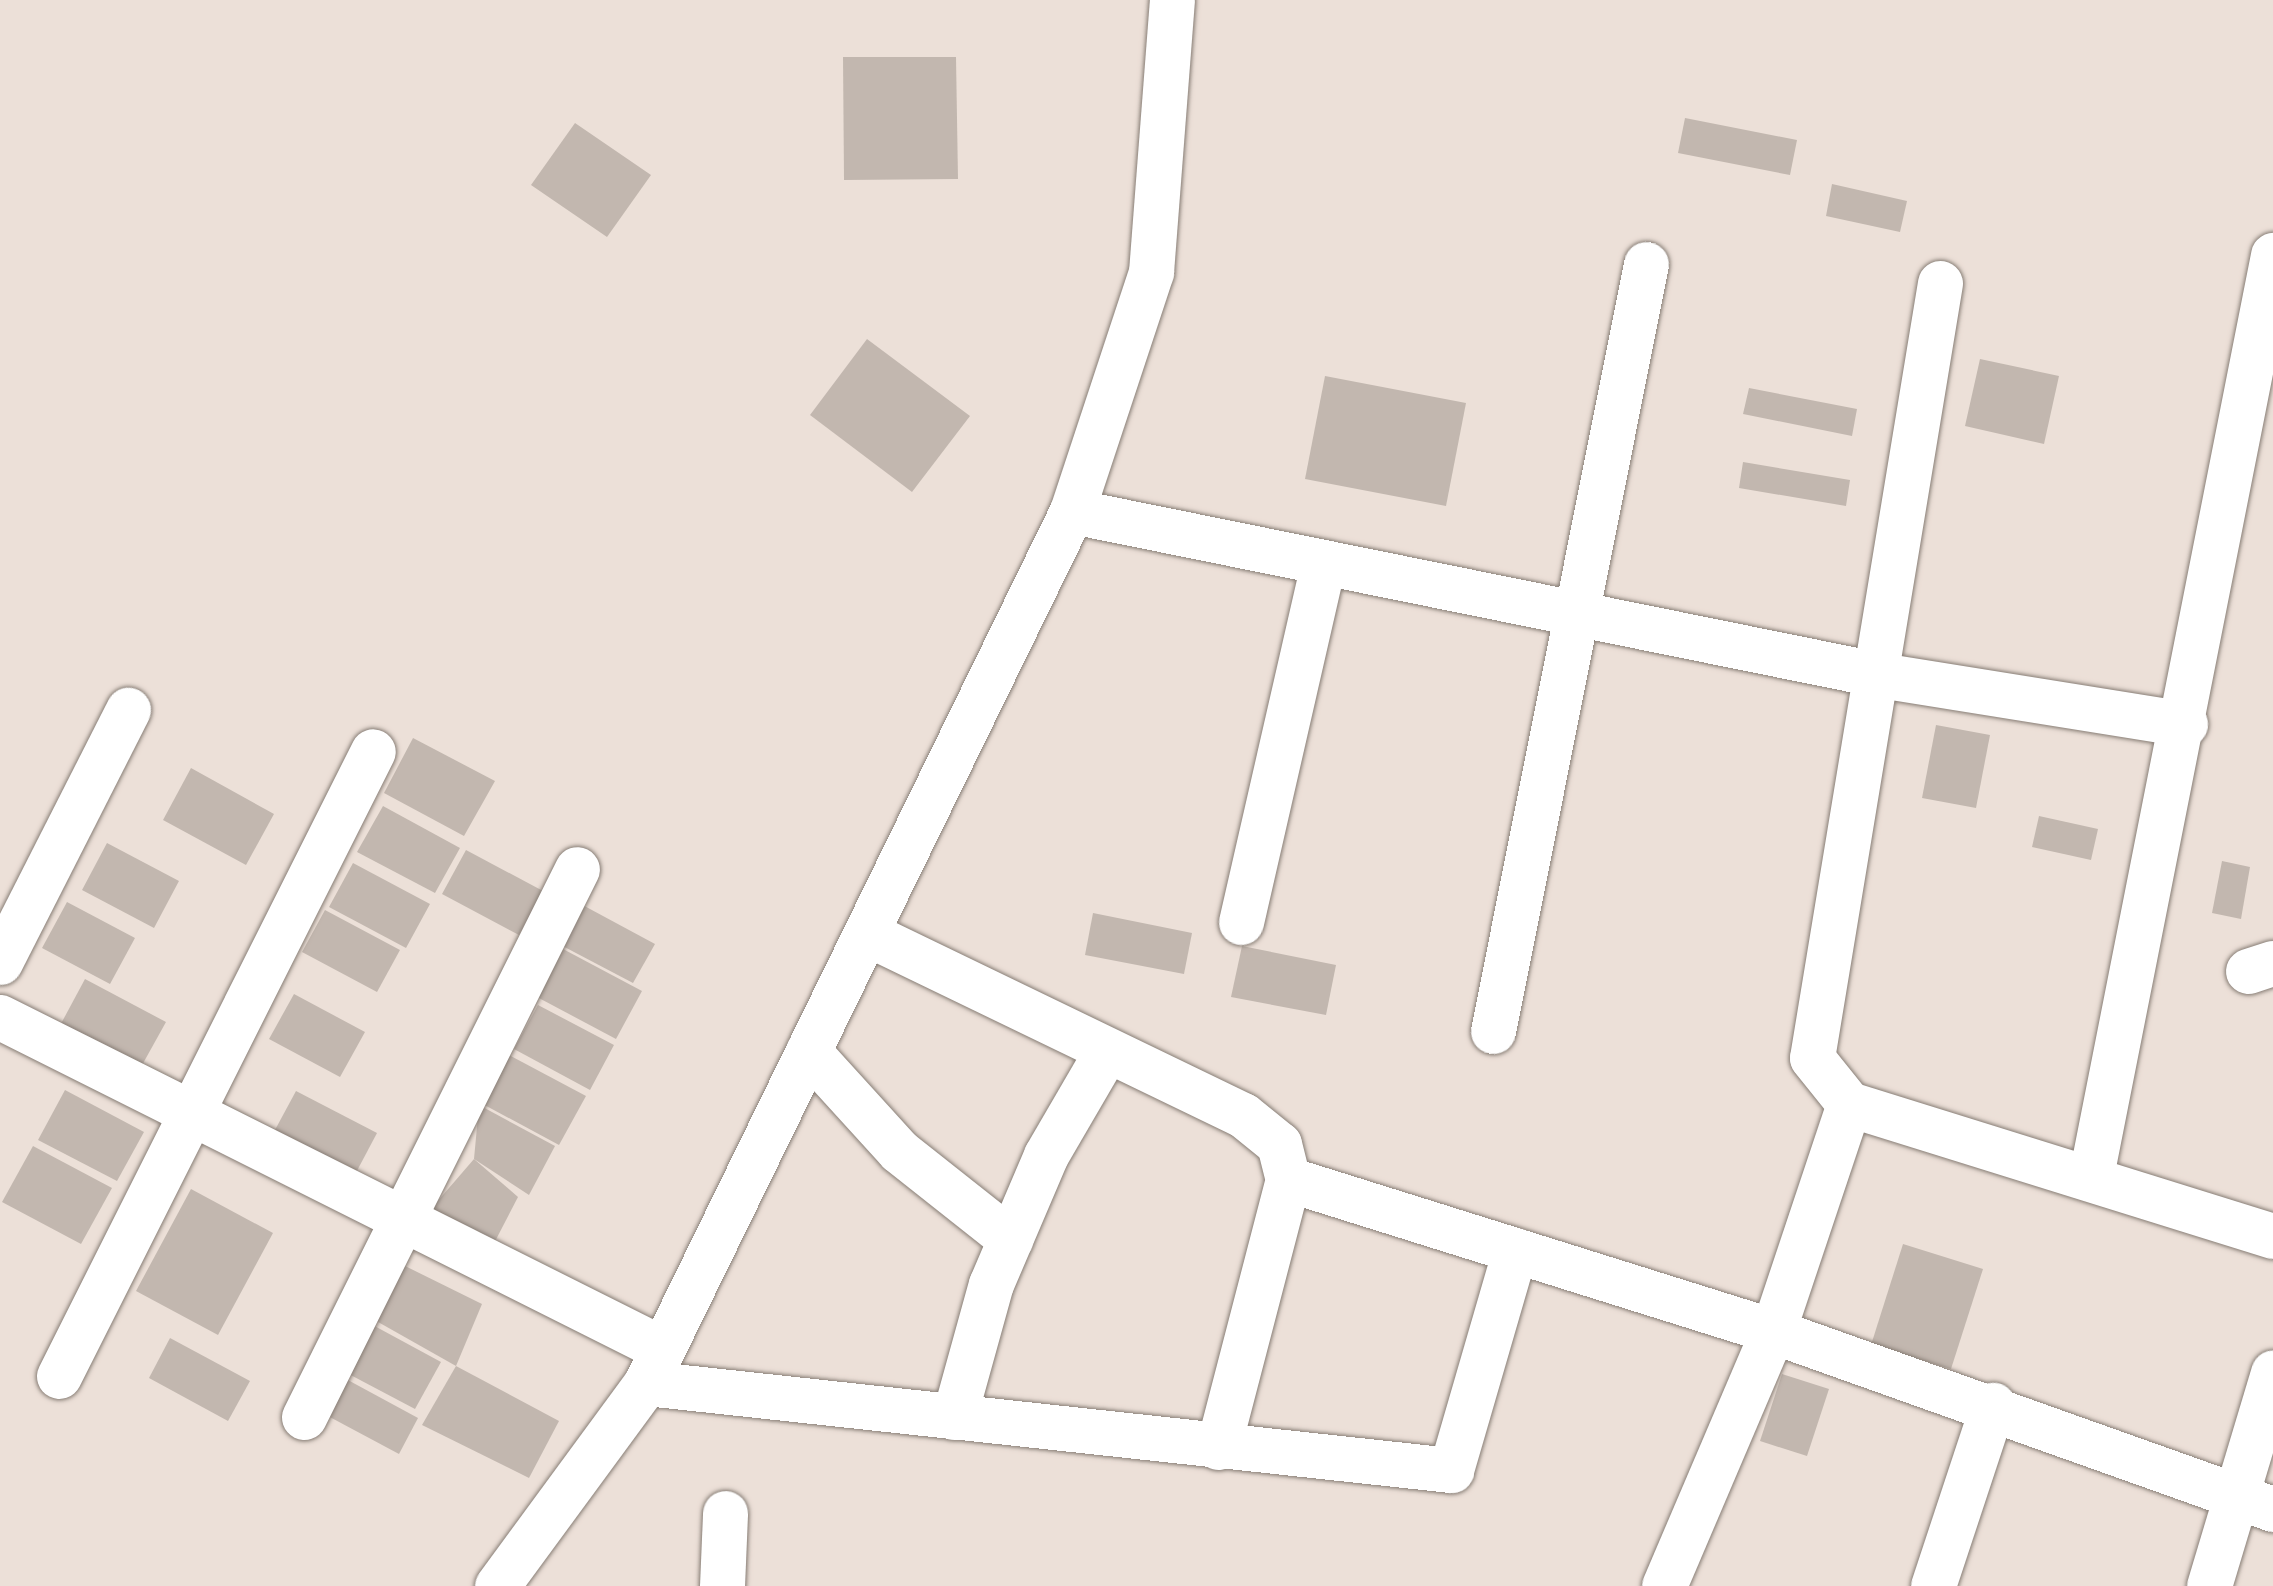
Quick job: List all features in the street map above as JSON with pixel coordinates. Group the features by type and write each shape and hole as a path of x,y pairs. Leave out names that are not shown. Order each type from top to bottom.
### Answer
{"street":[{"path":"497,1586 655,1366 1072,512 1151,272 1172,0"},
{"path":"2091,1176 2186,724 2273,255"},
{"path":"1494,1031 1646,264"},
{"path":"1940,283 1880,675 1812,1058 1849,1104 2091,1176 2273,1236"},
{"path":"1072,512 1323,564 1578,608 1880,675 2186,724"},
{"path":"1240,922 1323,564"},
{"path":"0,962 128,710"},
{"path":"59,1376 372,752"},
{"path":"304,1416 578,868"},
{"path":"866,933 1243,1115 1279,1144 1288,1179 1218,1447"},
{"path":"0,1018 402,1220 655,1366 954,1418 1451,1470 1515,1250"},
{"path":"954,1418 1010,1239 1107,1050"},
{"path":"808,1051 899,1151 1010,1239"},
{"path":"1664,1586 1773,1330 1849,1104"},
{"path":"1288,1179 1773,1330 1993,1405 2253,1503"},
{"path":"2208,1586 2253,1503 2273,1372"},
{"path":"1933,1586 1993,1405"},
{"path":"722,1586 724,1514"}],"building":[{"path":"843,57 956,57 958,179 844,180"},
{"path":"1685,118 1797,140 1790,175 1678,153"},
{"path":"575,123 651,175 607,237 531,185"},
{"path":"1832,184 1907,201 1900,232 1826,216"},
{"path":"867,339 970,416 912,492 810,415"},
{"path":"1980,359 2059,376 2044,444 1965,426"},
{"path":"1325,376 1466,403 1446,506 1305,479"},
{"path":"1749,388 1857,409 1852,436 1743,414"},
{"path":"1743,462 1850,480 1846,506 1739,488"},
{"path":"1936,725 1990,735 1976,808 1922,798"},
{"path":"413,738 495,781 464,836 384,793"},
{"path":"191,768 274,814 246,865 163,820"},
{"path":"383,806 460,848 435,893 357,852"},
{"path":"2039,816 2098,829 2091,860 2032,847"},
{"path":"107,843 179,881 154,928 82,890"},
{"path":"466,850 543,891 519,935 442,894"},
{"path":"2222,861 2250,867 2241,919 2212,913"},
{"path":"353,863 430,904 406,948 329,907"},
{"path":"67,902 135,938 110,984 42,948"},
{"path":"577,902 655,944 633,983 555,942"},
{"path":"325,910 400,950 377,992 302,952"},
{"path":"1093,913 1192,933 1184,974 1085,955"},
{"path":"1242,946 1336,965 1326,1015 1231,997"},
{"path":"563,949 642,991 616,1039 537,997"},
{"path":"85,979 166,1022 136,1076 56,1033"},
{"path":"294,994 365,1032 340,1077 269,1039"},
{"path":"538,1005 614,1045 590,1090 514,1049"},
{"path":"505,1053 586,1096 559,1145 479,1102"},
{"path":"65,1090 144,1132 117,1181 38,1140"},
{"path":"296,1091 377,1133 350,1184 269,1141"},
{"path":"479,1105 555,1146 529,1195 474,1159"},
{"path":"33,1146 112,1188 81,1244 2,1202"},
{"path":"474,1159 518,1197 490,1251 430,1210"},
{"path":"191,1189 273,1233 218,1335 136,1291"},
{"path":"1903,1244 1983,1269 1951,1369 1871,1345"},
{"path":"399,1263 482,1304 456,1366 371,1318"},
{"path":"369,1323 441,1362 415,1409 343,1371"},
{"path":"170,1338 250,1381 228,1421 149,1378"},
{"path":"456,1366 559,1421 529,1478 422,1425"},
{"path":"1782,1374 1829,1389 1807,1456 1760,1441"},
{"path":"346,1379 418,1418 399,1454 326,1415"}]}
